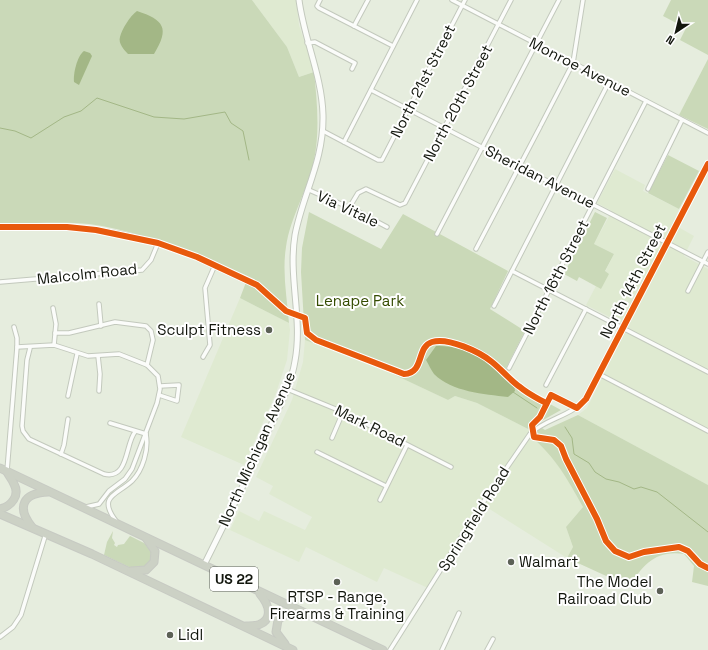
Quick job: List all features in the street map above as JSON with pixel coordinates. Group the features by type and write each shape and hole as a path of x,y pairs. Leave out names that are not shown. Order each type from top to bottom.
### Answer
{"highway":[{"name":"US 22","path":"0,468 85,507 259,592 383,650"},
{"path":"0,509 12,503 16,495 15,486 7,472"},
{"path":"33,528 24,514 24,502 32,494 51,492"},
{"name":"US 22","path":"0,514 46,533 129,571 290,649"},
{"path":"129,571 146,570 154,562 155,551 145,536"},
{"path":"242,626 258,625 267,618 269,607 259,592"},
{"path":"290,649 277,634 277,622 286,614 302,612"}],"street":[{"name":"North Michigan Avenue","path":"204,565 250,472 287,388 295,362 298,332 293,273 293,246 299,220 318,159 323,131 321,94 302,22 299,0"},
{"path":"320,0 317,6 393,46"},
{"path":"354,26 368,0"},
{"path":"323,131 344,142 418,0"},
{"name":"Monroe Avenue","path":"452,0 708,133"},
{"name":"North 21st Street","path":"344,142 382,160 465,0"},
{"name":"North 20th Street","path":"349,208 358,193 366,189 402,205 405,203 512,0"},
{"path":"438,234 559,0"},
{"path":"476,248 520,167 573,63 582,0"},
{"path":"307,43 315,42 355,63 352,69"},
{"path":"494,306 609,82"},
{"name":"Sheridan Avenue","path":"371,90 708,264"},
{"name":"North 16th Street","path":"509,368 646,101"},
{"path":"648,189 682,120"},
{"name":"North 14th Street","path":"577,408 588,395 708,164"},
{"name":"Via Vitale","path":"309,190 387,227"},
{"path":"0,227 67,227 96,230 158,243 249,280"},
{"name":"Malcolm Road","path":"0,282 142,270 151,260 158,243"},
{"path":"688,290 708,252"},
{"path":"203,357 210,345 205,288 215,266"},
{"path":"512,271 708,372"},
{"path":"99,304 101,326"},
{"path":"53,308 55,333 54,346"},
{"path":"546,385 586,309"},
{"path":"55,333 69,333 120,323 149,328 152,340 147,365"},
{"path":"7,472 17,348 17,338 14,327"},
{"path":"17,348 54,346 88,356 119,354 147,365 155,371 160,386 159,395 132,469 125,479 110,489 99,504 85,507"},
{"path":"30,348 27,360 22,431 29,439 104,474 116,474 123,465 132,435 135,432"},
{"path":"68,396 77,354"},
{"path":"98,356 100,374 98,391"},
{"path":"599,374 708,431"},
{"path":"159,395 177,401 179,390 179,385 160,386"},
{"name":"Mark Road","path":"287,388 343,412 451,467"},
{"name":"Springfield Road","path":"390,650 486,498 527,438 539,427 577,408"},
{"path":"332,438 343,412"},
{"path":"61,454 68,419"},
{"path":"110,422 135,432 146,434"},
{"path":"118,523 109,512 109,502 113,494 128,485 138,473 147,446 146,434"},
{"path":"380,500 407,445"},
{"path":"317,452 386,486"},
{"path":"0,637 11,630 20,616 46,533"},
{"path":"442,650 459,613"},
{"path":"487,650 493,639"}],"shaded area":[{"path":"252,0 296,0 299,25 314,72 299,77 287,47"},
{"path":"137,11 153,18 162,26 162,38 154,54 128,54 121,44 121,34 129,19"},
{"path":"84,51 90,53 92,56 79,85 74,82 74,74 77,61"},
{"path":"615,169 645,185 643,191 679,209 673,224 694,236 684,256 708,269 708,485 578,415 587,408 628,326 586,305 596,286 601,289 608,273 605,272 614,254 594,244 612,211 597,203"},
{"path":"240,298 289,323 290,330 287,360 276,393 244,465 181,437"},
{"path":"305,340 380,368 448,400 455,396 477,403 530,430 531,437 546,449 567,478 583,507 566,527 573,547 567,558 480,503 428,588 384,568 377,582 306,547 299,562 230,530 239,511 259,521 264,511 305,530 312,517 269,494 273,486 256,477 292,400 303,362"},
{"path":"436,346 448,346 470,352 479,357 497,369 514,385 515,391 508,397 489,395 459,388 441,380 434,374 426,360"}],"green space":[{"path":"0,0 252,0 287,47 299,77 314,72 317,116 316,149 312,171 291,225 286,247 284,266 289,323 240,298 248,277 210,260 150,238 130,232 89,224 0,223"},
{"path":"671,0 708,0 708,55 680,40 686,28 663,16"},
{"path":"708,59 708,129 679,115"},
{"path":"668,155 699,171 679,209 648,193"},
{"name":"Lenape Park","path":"309,212 381,249 403,214 508,271 490,309 525,331 504,372 537,397 561,410 536,424 545,430 578,415 708,485 708,586 692,582 694,566 684,554 665,554 651,561 628,586 567,558 573,547 566,527 583,507 554,460 540,444 531,437 530,430 477,403 455,396 448,400 380,368 305,340 301,272 302,248"},
{"path":"595,212 607,218 594,244 614,254 605,271 609,274 601,289 579,277 577,281 564,274"},
{"path":"113,531 112,538 115,543 114,545 117,547 118,545 124,544 130,536 148,545 153,557 146,567 131,568 104,555 107,542"}],"waterway":[{"path":"0,128 15,131 31,138 64,117 81,111 97,98 154,117 184,119 225,112 231,123 243,131 249,160"},
{"path":"513,392 537,408"},
{"path":"565,427 572,438 574,454 589,463 595,472 606,479 619,482 634,489 641,487 657,492 708,532"}],"cycle path":[{"path":"708,164 586,399 577,408 551,395 540,417 532,425 534,437 554,440 561,446 566,459 597,519 606,541 615,551 629,557 644,552 679,547 688,551 700,564 708,568"},
{"path":"0,227 67,227 96,230 158,243 197,257 257,285 286,311 305,318 307,333 316,340 404,374 411,373 415,369 427,345 432,342 439,341 455,343 487,358 523,389 546,403"}],"place":[{"name":"Sculpt Fitness","path":"269,330"},
{"name":"Walmart","path":"511,562"},
{"name":"RTSP - Range, Firearms & Training","path":"337,582"},
{"name":"The Model Railroad Club","path":"660,591"},
{"name":"Lidl","path":"170,635"}]}
